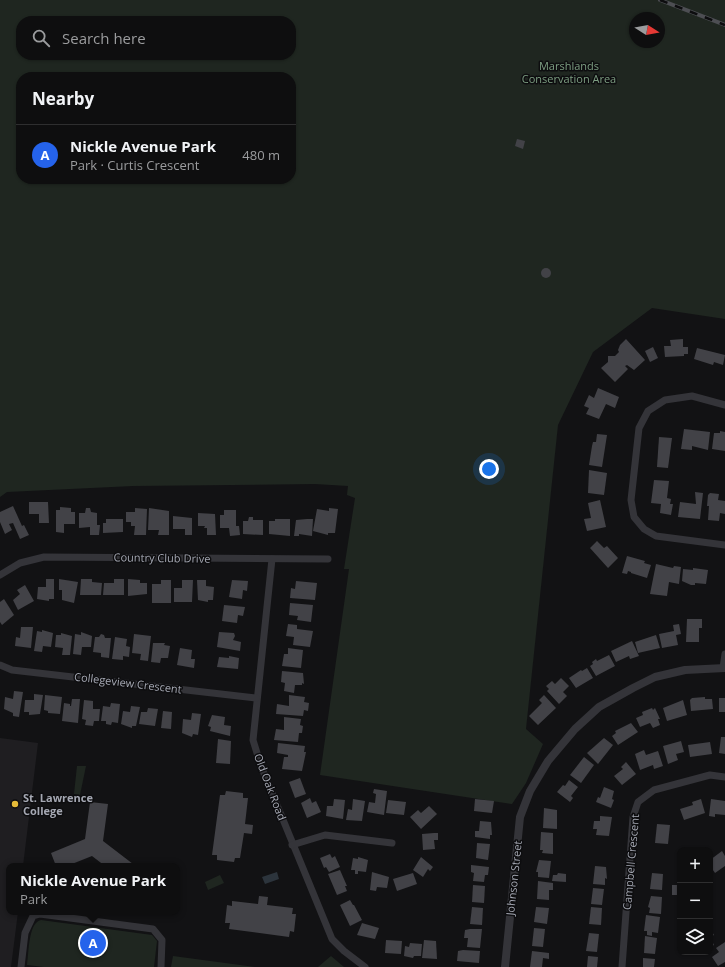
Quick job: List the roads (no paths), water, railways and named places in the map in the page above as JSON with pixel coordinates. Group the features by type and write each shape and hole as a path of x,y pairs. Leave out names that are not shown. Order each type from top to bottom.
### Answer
{"street":[{"path":"725,405 692,396 664,400 648,411 639,428 631,500 634,517 644,529 656,536 725,545"},
{"name":"Country Club Drive","path":"0,575 20,563 44,557 328,560"},
{"name":"Old Oak Road","path":"272,559 256,698 253,740 260,766 332,939 344,951 365,967"},
{"path":"724,668 725,654"},
{"name":"Collegeview Crescent","path":"0,665 12,670 256,698"},
{"name":"Johnson Street","path":"505,967 520,817 530,791 548,761 575,729 599,707 655,677 685,670 724,668"},
{"name":"Campbell Crescent","path":"622,967 633,817 638,802 654,790 710,775 725,777"},
{"path":"292,845 325,835 392,843"},
{"path":"21,967 27,926 33,916 36,915"},
{"path":"48,915 153,929 162,940 161,967"}],"railway":[{"path":"660,0 725,25"}],"place":[{"name":"St. Lawrence College","path":"15,804"},
{"name":"Nickle Avenue Park","path":"93,943"}],"park label":[{"name":"Marshlands Conservation Area","path":"569,72"}]}
